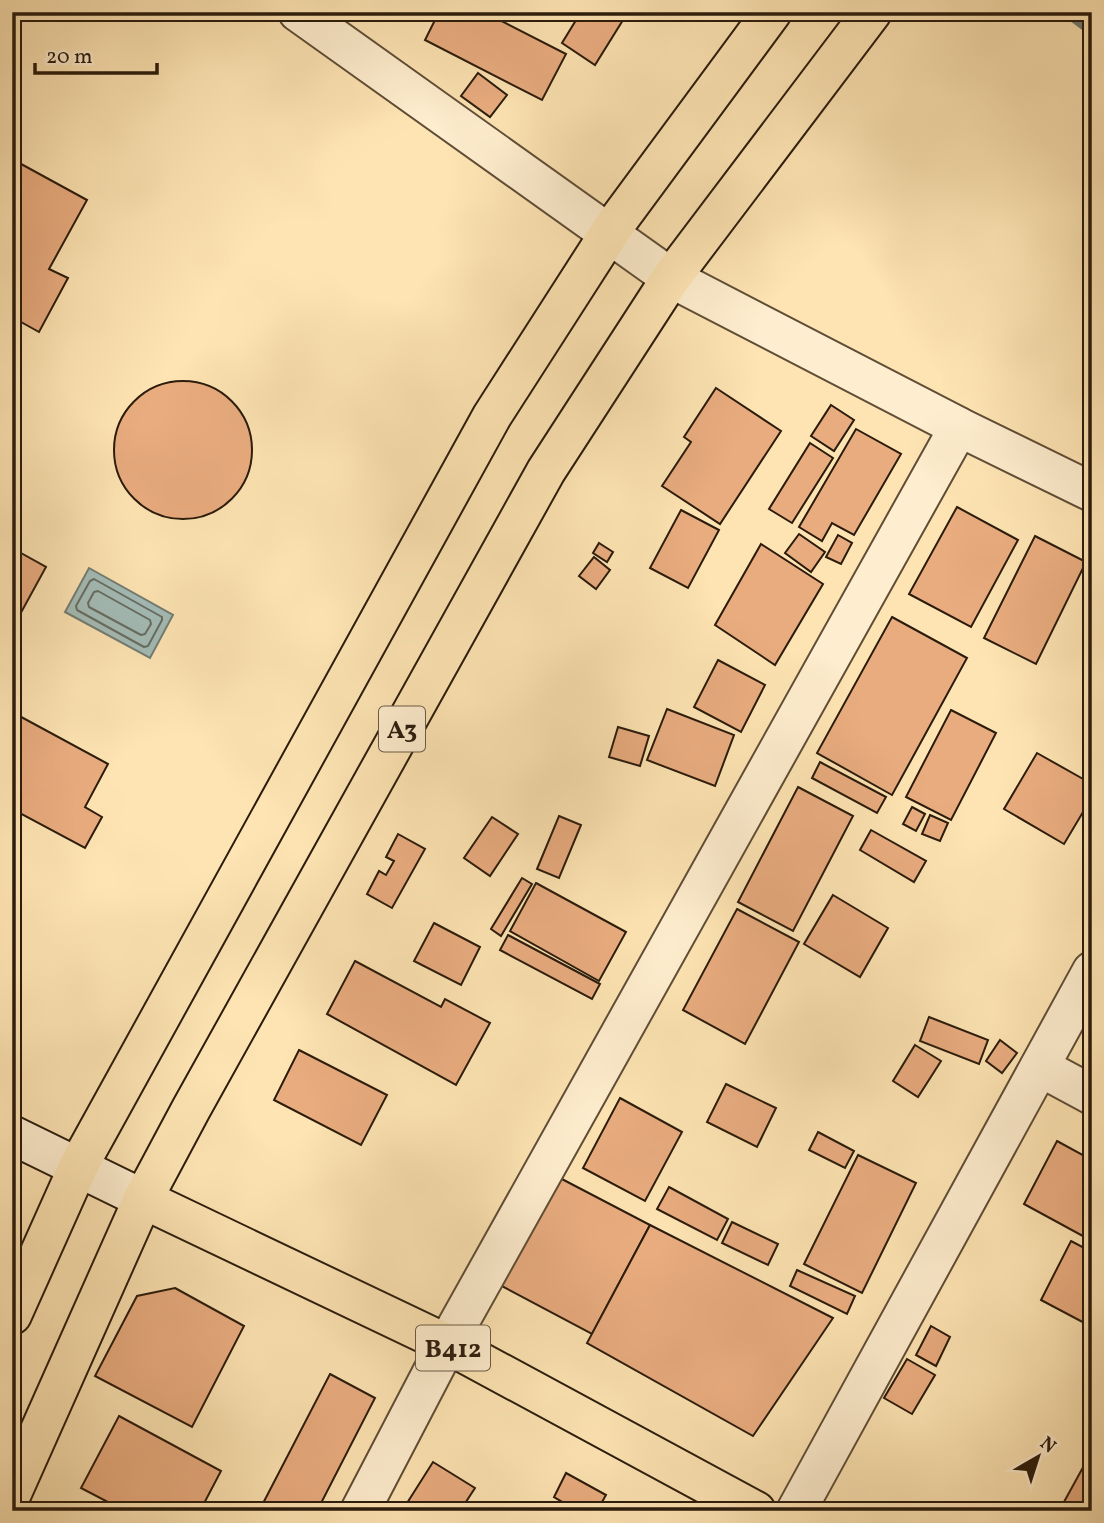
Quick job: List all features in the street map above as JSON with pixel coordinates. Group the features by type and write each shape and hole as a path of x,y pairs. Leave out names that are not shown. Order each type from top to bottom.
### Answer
{"main road":[{"name":"A3","path":"12,1315 77,1168 492,416 610,232 772,12"},
{"name":"A3","path":"12,1493 143,1199 197,1097 546,471 671,278 872,12"},
{"name":"B412","path":"143,1199 447,1344 756,1511"}],"street":[{"path":"298,12 671,278 959,427 1092,492"},
{"path":"360,1511 447,1344 959,427"},
{"path":"796,1511 1092,971"},
{"path":"1040,1067 1092,1095"},
{"path":"12,1135 77,1168"},
{"name":"B412","path":"77,1168 143,1199"}],"water":[{"path":"89,568 173,615 150,658 65,612"}],"building":[{"path":"439,12 484,12 566,54 542,100 425,40"},
{"path":"581,12 628,12 595,65 562,43"},
{"path":"478,73 507,95 490,117 461,96"},
{"path":"12,159 87,200 49,269 68,278 39,332 12,317"},
{"path":"183,381 209,386 232,401 247,424 252,450 247,476 232,499 209,514 183,519 157,514 134,499 119,476 114,450 119,424 134,401 157,386"},
{"path":"716,388 781,431 720,524 662,486 691,442 684,437"},
{"path":"831,405 854,420 834,451 811,436"},
{"path":"856,429 901,454 854,535 832,523 822,541 799,527"},
{"path":"810,443 833,458 792,523 769,509"},
{"path":"957,507 1018,540 971,627 909,594"},
{"path":"681,510 719,530 688,588 650,568"},
{"path":"799,534 825,552 811,572 785,553"},
{"path":"838,535 852,543 841,564 826,557"},
{"path":"1035,536 1086,562 1036,664 984,638"},
{"path":"599,543 613,552 607,562 593,553"},
{"path":"761,544 823,584 775,665 715,625"},
{"path":"12,548 46,567 12,629"},
{"path":"594,557 610,570 596,589 579,576"},
{"path":"892,617 967,658 892,795 817,753"},
{"path":"718,660 765,685 741,732 694,707"},
{"path":"667,709 734,735 715,786 647,760"},
{"path":"951,710 996,733 951,820 906,797"},
{"path":"12,712 108,764 85,807 102,817 85,848 12,809"},
{"path":"618,727 649,736 640,766 609,757"},
{"path":"1037,753 1092,784 1092,797 1064,844 1004,809"},
{"path":"820,762 886,797 877,813 812,778"},
{"path":"798,787 853,816 793,931 738,902"},
{"path":"912,807 925,814 916,831 903,824"},
{"path":"930,815 948,823 940,841 922,834"},
{"path":"559,816 581,825 559,878 537,869"},
{"path":"492,817 518,834 490,876 464,858"},
{"path":"871,830 926,861 914,882 860,850"},
{"path":"398,834 425,849 392,908 367,894 379,871 386,875 394,861 386,857"},
{"path":"522,878 532,884 501,936 491,929"},
{"path":"536,883 626,932 599,981 510,931"},
{"path":"833,895 888,928 860,977 804,944"},
{"path":"737,909 799,942 745,1044 683,1010"},
{"path":"434,923 480,947 461,985 414,961"},
{"path":"508,935 600,984 592,999 500,950"},
{"path":"355,961 441,1007 445,999 490,1023 456,1085 327,1014"},
{"path":"929,1017 988,1040 979,1064 920,1041"},
{"path":"1000,1040 1017,1053 1002,1073 986,1061"},
{"path":"915,1045 941,1061 918,1097 893,1081"},
{"path":"299,1050 387,1095 361,1145 274,1100"},
{"path":"726,1084 776,1108 757,1147 707,1122"},
{"path":"620,1098 682,1132 645,1201 583,1168"},
{"path":"818,1132 854,1151 845,1168 809,1150"},
{"path":"1057,1141 1092,1160 1092,1241 1024,1204"},
{"path":"858,1155 916,1183 862,1293 804,1264"},
{"path":"558,1177 650,1225 592,1334 500,1285"},
{"path":"669,1187 728,1219 717,1240 657,1209"},
{"path":"732,1222 778,1244 768,1265 722,1243"},
{"path":"650,1225 833,1318 753,1436 587,1343"},
{"path":"1071,1241 1092,1252 1092,1327 1041,1300"},
{"path":"797,1270 855,1296 847,1314 790,1286"},
{"path":"175,1288 244,1326 192,1427 95,1376 137,1296"},
{"path":"931,1326 950,1337 936,1366 916,1355"},
{"path":"907,1359 935,1375 912,1414 884,1398"},
{"path":"330,1374 375,1398 317,1511 259,1511"},
{"path":"119,1416 221,1471 200,1511 125,1511 81,1488"},
{"path":"1092,1451 1092,1511 1059,1511"},
{"path":"433,1462 475,1488 460,1511 402,1511"},
{"path":"566,1473 606,1495 597,1511 578,1511 554,1497"}],"waterway":[{"path":"1068,12 1092,30"}]}
